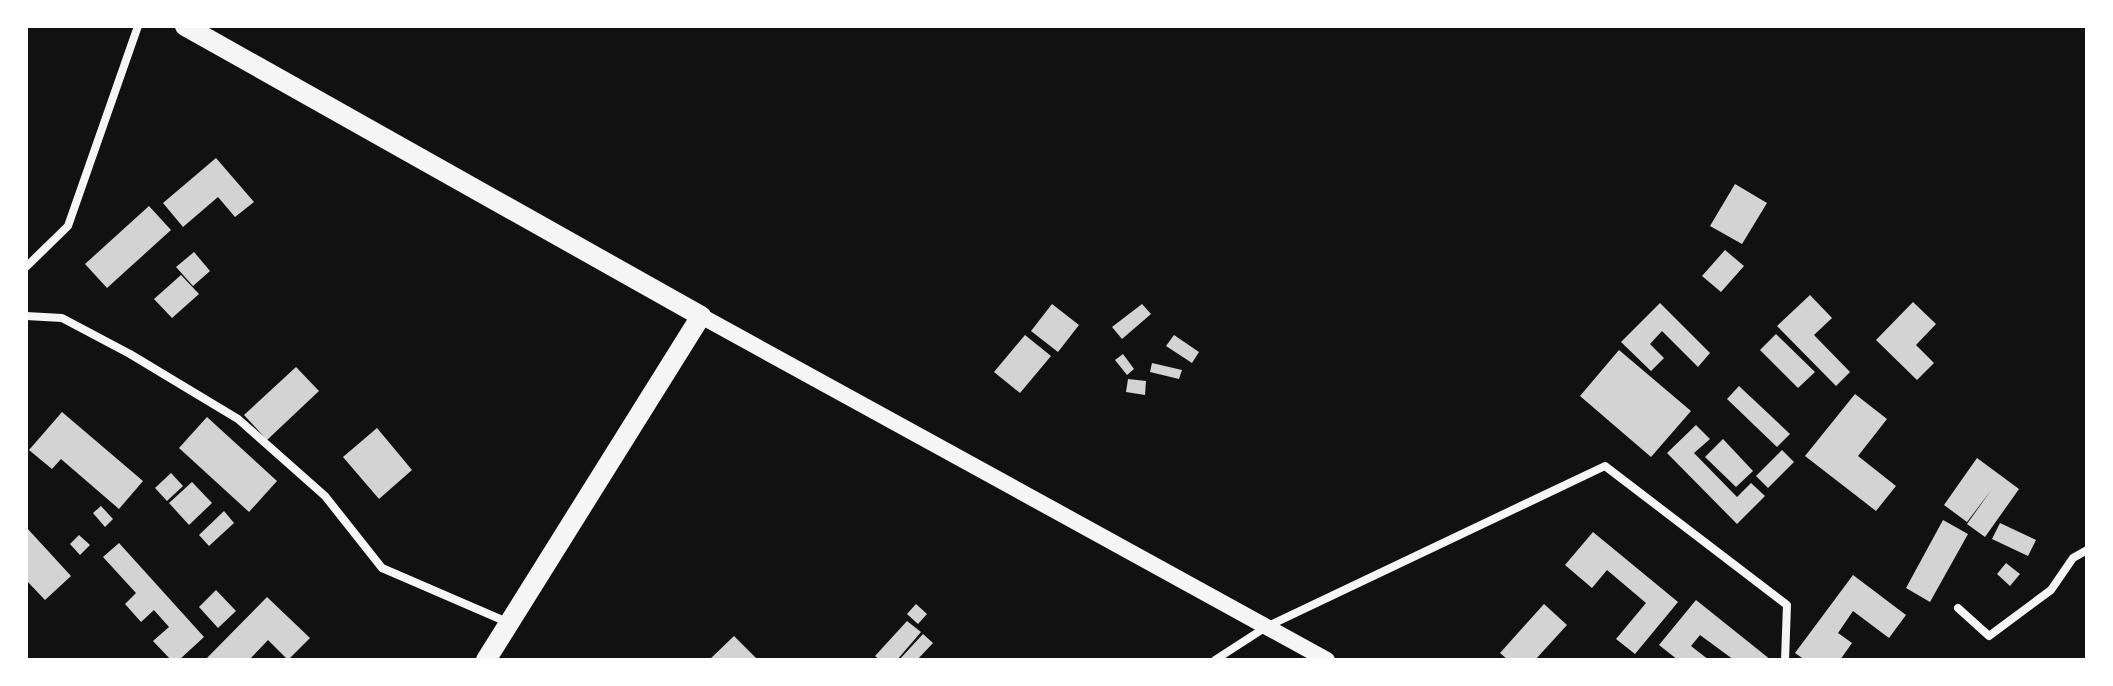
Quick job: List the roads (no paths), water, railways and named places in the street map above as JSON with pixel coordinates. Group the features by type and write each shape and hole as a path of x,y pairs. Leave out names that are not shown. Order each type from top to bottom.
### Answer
{"main road":[{"path":"185,26 701,316 1327,660"},
{"path":"486,660 701,316"}],"street":[{"path":"26,267 68,226 138,26"},
{"path":"26,316 62,318 130,354 238,419 325,496 382,568 509,623"},
{"path":"1215,660 1266,627 1605,466 1787,605 1785,660"},
{"path":"1958,608 1989,636 2051,590 2073,558 2087,550"}]}
